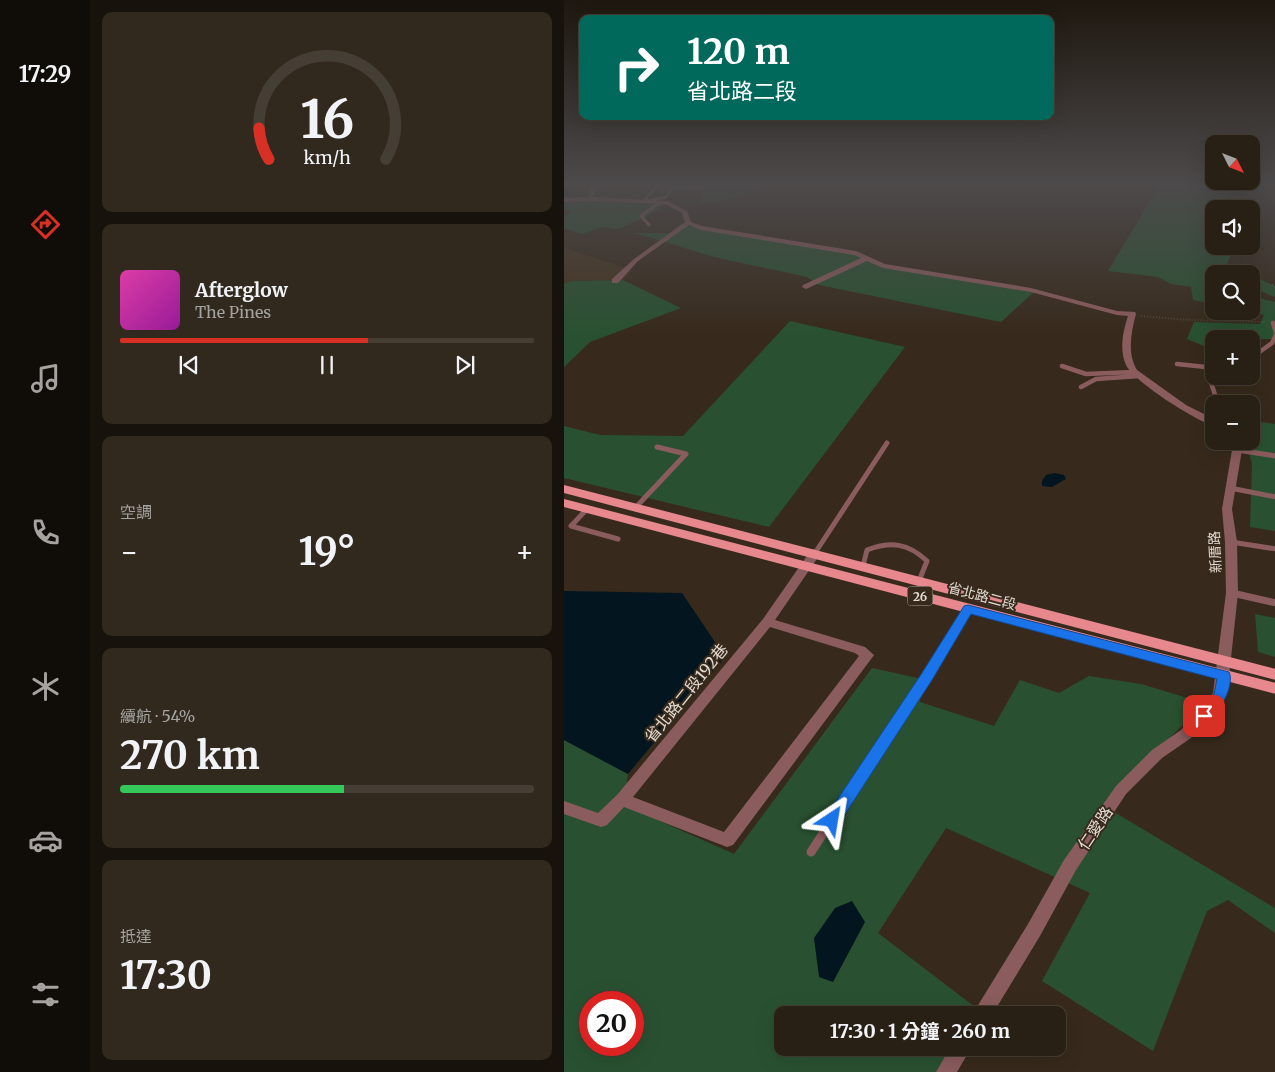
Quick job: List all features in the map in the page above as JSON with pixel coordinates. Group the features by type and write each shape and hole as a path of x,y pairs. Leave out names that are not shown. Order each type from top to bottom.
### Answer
{"main road":[{"name":"省北路二段","path":"564,490 920,581 1224,668 1275,689"},
{"name":"省北路二段","path":"564,503 968,609 1224,668 1275,675"}],"street":[{"path":"615,281 636,260 673,234"},
{"path":"738,234 856,253 883,266 1016,287 1132,314 1126,335 1129,364 1136,374 1183,408 1205,419"},
{"path":"806,287 868,258"},
{"name":"新厝路","path":"1224,668 1232,593 1231,542 1227,509 1235,450"},
{"name":"省北路二段192巷","path":"564,807 582,815 601,820 622,799 767,622 815,553"},
{"path":"622,799 727,840 867,655 860,650 767,622"},
{"name":"仁愛路","path":"987,1006 1034,930 1070,865 1121,790 1148,762 1165,747 1186,734 1204,716 1220,695 1224,668"},
{"path":"946,1072 956,1056"}],"lane":[{"path":"1260,352 1272,343 1275,333 1272,323"},
{"path":"1177,364 1206,367 1215,395"},
{"path":"1062,366 1086,374 1136,374"},
{"path":"1081,387 1096,379 1136,374"},
{"path":"815,553 888,443"},
{"path":"636,507 686,454 657,447"},
{"path":"1254,450 1275,456"},
{"path":"1230,488 1275,497"},
{"path":"587,509 570,526 618,539"},
{"path":"1231,542 1275,549"},
{"path":"863,566 868,550 884,543 899,544 917,551 927,561 920,581"},
{"path":"1232,593 1275,603"},
{"path":"812,852 927,677 968,609"}],"path":[{"path":"1260,280 1275,287"},
{"path":"1132,314 1188,320 1272,323"}],"shaded area":[{"path":"564,248 633,270 623,280 571,281 564,284"}],"green space":[{"path":"638,234 740,234 860,255 879,265 1034,292 1001,322 819,285 807,277 714,257"},
{"path":"1130,234 1205,234 1205,255 1231,255 1226,265 1205,265 1205,302 1193,300 1191,287 1171,284 1158,277 1108,271"},
{"path":"1260,279 1275,286 1275,297 1260,290"},
{"path":"623,280 681,308 590,342 564,367 564,284 571,281"},
{"path":"1260,298 1275,302 1275,339 1260,340 1260,330 1205,330 1205,346 1187,339 1194,322 1260,324 1264,315 1260,314"},
{"path":"790,321 905,347 769,527 564,478 564,426 600,435 683,436"},
{"path":"1260,422 1275,424 1275,531 1250,527 1252,464 1248,450 1260,450"},
{"path":"1255,614 1275,618 1275,657 1258,652"},
{"path":"872,668 922,679 920,702 994,726 1020,680 1059,693 1089,676 1141,684 1191,699 1188,720 1119,787 1104,806 1275,908 1275,933 1228,900 1207,911 1153,1051 1042,981 1090,893 946,828 878,933 974,1006 774,1006 774,1056 947,1056 938,1072 564,1072 564,740 628,774 624,805 734,854"}],"water":[{"path":"1055,473 1064,475 1066,479 1052,487 1042,486 1042,481 1046,475"},
{"path":"564,591 682,593 725,657 628,774 564,740"},
{"path":"852,901 865,922 833,982 819,977 814,938 835,908"}],"route":[{"path":"832,820 927,677 968,609 1224,676 1220,695 1204,716"}]}
